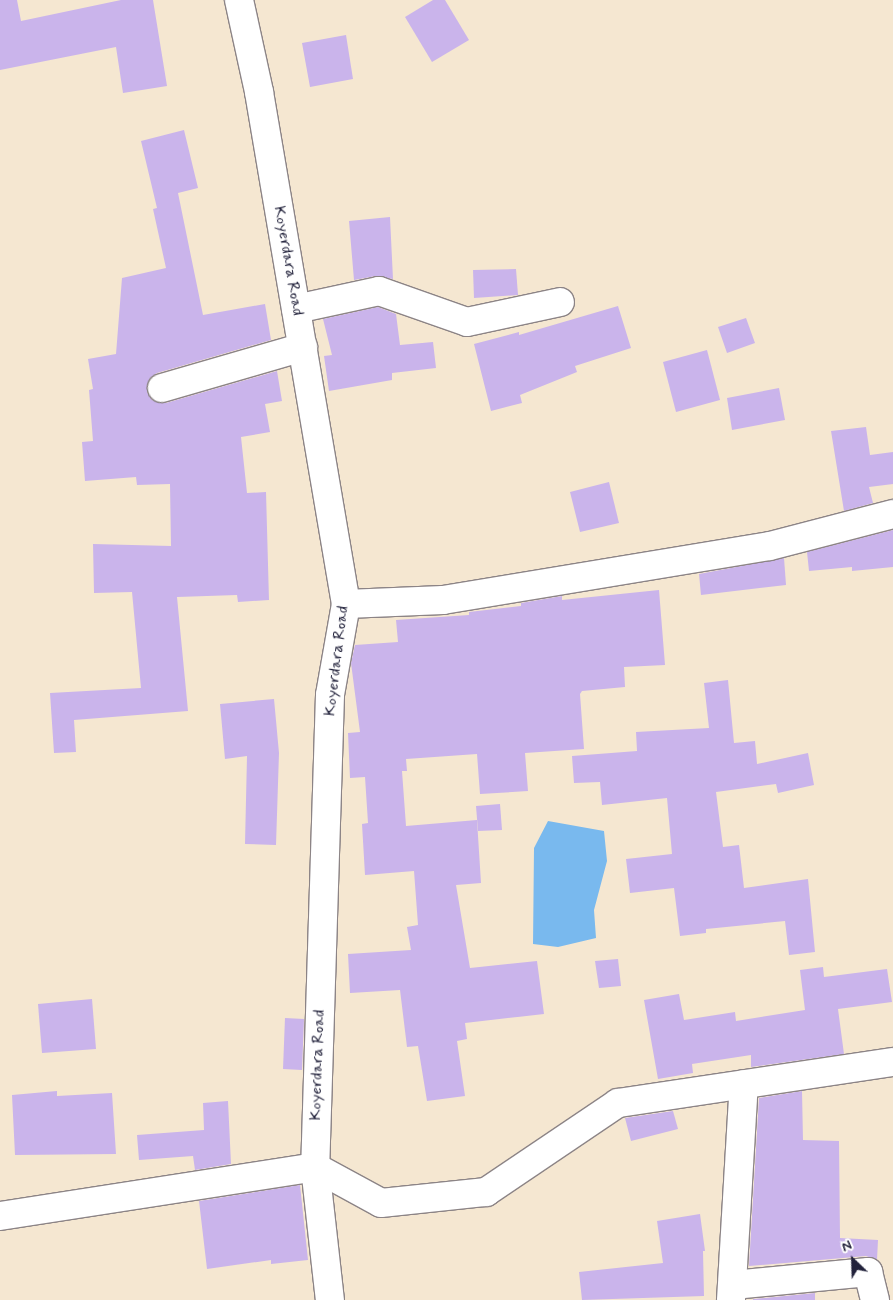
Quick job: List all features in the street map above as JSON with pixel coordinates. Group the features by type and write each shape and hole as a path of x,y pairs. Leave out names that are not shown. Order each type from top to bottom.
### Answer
{"street":[{"name":"Koyerdara Road","path":"239,0 296,309 346,604 330,695 315,1167 330,1300"},
{"path":"296,309 378,291 467,322 560,302"},
{"path":"162,388 302,347"},
{"path":"346,604 443,600 770,546 893,514"},
{"path":"0,1216 315,1167 381,1203 486,1192 618,1103 893,1062"},
{"path":"744,1084 732,1292 868,1272 876,1300"}],"water":[{"path":"548,821 604,831 607,861 594,910 596,938 558,947 533,944 534,848"}],"building":[{"path":"0,0 17,0 21,21 121,0 153,0 167,86 123,93 116,47 0,70"},
{"path":"433,0 445,0 469,40 432,62 405,17"},
{"path":"346,35 353,79 310,87 302,43"},
{"path":"184,130 198,188 178,193 203,315 265,304 271,340 157,373 150,378 147,392 152,400 166,403 277,371 282,401 265,404 270,432 241,437 247,493 266,492 269,600 238,602 237,595 177,597 188,711 74,720 76,752 54,753 50,693 141,688 132,592 94,593 93,544 171,546 170,484 137,485 136,477 85,481 82,442 93,441 89,390 93,389 88,359 116,354 122,278 166,268 153,209 157,208 141,141"},
{"path":"390,217 393,279 376,276 354,280 349,221"},
{"path":"516,269 518,295 474,298 473,270"},
{"path":"618,306 631,348 575,366 577,372 520,395 522,403 491,411 474,344 519,332 519,335"},
{"path":"378,307 396,314 400,345 433,342 436,368 392,373 392,380 329,391 324,356 332,355 323,319"},
{"path":"746,318 755,343 727,353 718,327"},
{"path":"707,350 720,400 676,412 663,362"},
{"path":"779,388 785,420 732,430 727,398"},
{"path":"866,427 870,455 893,452 893,484 869,487 873,503 844,511 831,431"},
{"path":"609,482 619,523 580,532 570,492"},
{"path":"893,530 893,567 852,571 852,567 809,571 807,552"},
{"path":"784,558 786,585 701,595 699,574"},
{"path":"659,590 665,665 624,667 625,687 582,691 580,694 584,749 525,753 528,791 480,794 477,754 406,759 407,771 402,771 406,826 477,820 481,883 456,885 470,968 537,961 544,1014 465,1023 467,1039 457,1041 465,1096 427,1101 418,1046 407,1047 400,990 350,993 348,954 411,950 407,927 418,925 414,871 365,875 362,824 368,823 365,777 350,778 348,733 360,732 351,663 355,645 398,642 396,620 469,615 469,612 521,606 521,603 562,596 562,600"},
{"path":"728,680 734,743 755,741 757,764 808,753 814,785 778,793 776,784 716,792 723,847 739,845 744,888 808,879 815,952 789,955 785,921 706,929 706,933 680,936 674,888 630,893 626,859 672,854 667,798 602,805 600,782 574,783 572,756 637,751 636,732 709,728 704,683"},
{"path":"274,699 279,753 276,845 245,844 247,756 225,759 220,704"},
{"path":"500,804 502,830 478,831 476,806"},
{"path":"618,959 621,986 599,988 595,961"},
{"path":"823,967 824,977 887,969 892,1002 838,1009 844,1054 751,1067 751,1055 692,1064 693,1073 658,1079 644,1000 679,994 684,1020 735,1012 736,1021 805,1010 800,970"},
{"path":"92,999 96,1049 42,1053 38,1004"},
{"path":"285,1018 304,1019 302,1070 283,1069"},
{"path":"57,1091 57,1096 112,1093 116,1154 15,1155 12,1095"},
{"path":"802,1091 803,1140 839,1141 840,1238 878,1240 877,1260 866,1256 749,1266 759,1098"},
{"path":"228,1101 231,1164 195,1170 193,1156 139,1160 137,1135 204,1130 203,1103"},
{"path":"673,1111 678,1129 631,1141 625,1118"},
{"path":"300,1185 308,1260 271,1264 271,1260 207,1269 199,1201"},
{"path":"700,1214 705,1251 703,1251 704,1296 582,1300 579,1272 663,1263 657,1221"},
{"path":"815,1293 815,1300 753,1300 753,1299"}]}
